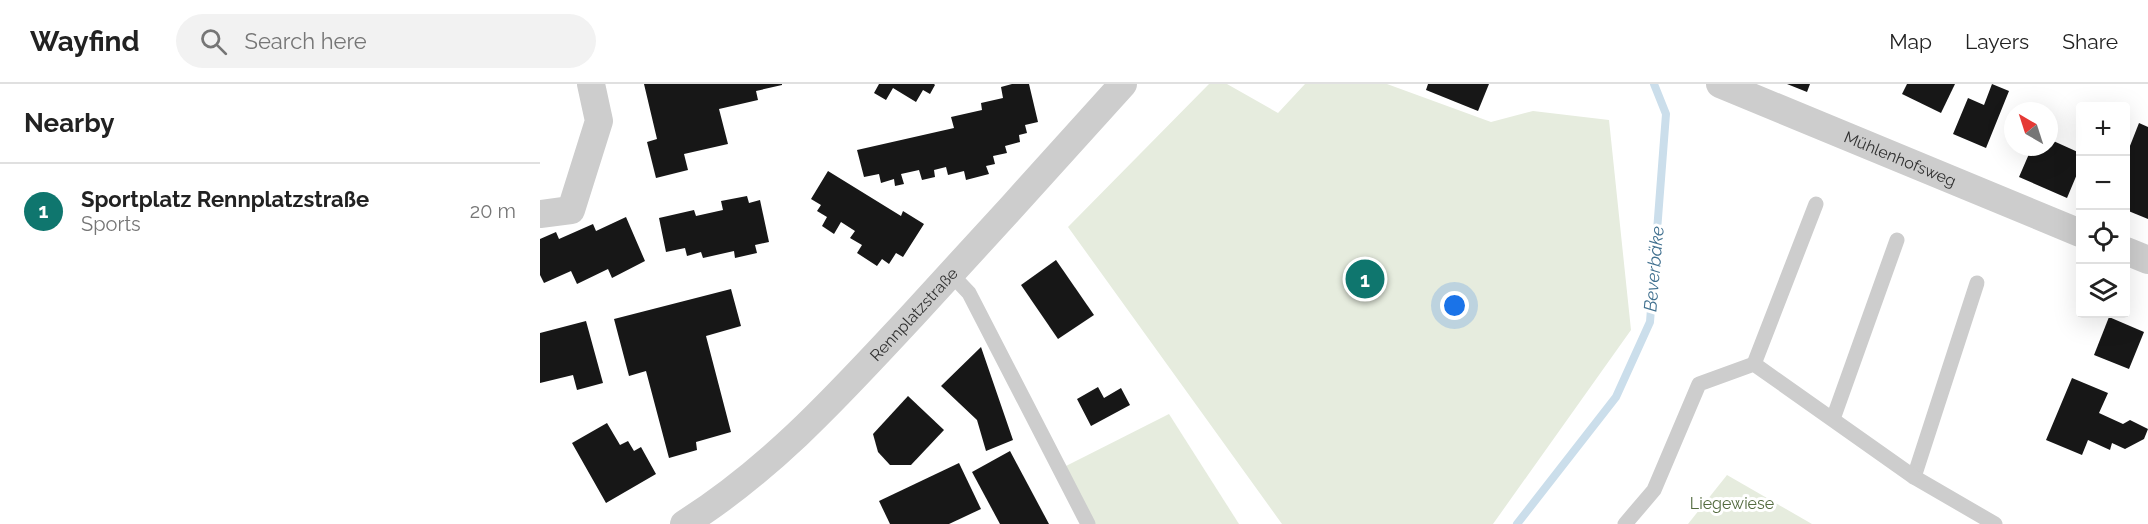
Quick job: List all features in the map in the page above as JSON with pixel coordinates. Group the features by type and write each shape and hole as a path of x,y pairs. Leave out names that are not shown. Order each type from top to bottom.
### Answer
{"street":[{"path":"540,214 571,210 599,121 591,84"},
{"name":"Rennplatzstraße","path":"684,524 772,460 828,407 1123,84"},
{"name":"Mühlenhofsweg","path":"1720,84 2076,231"},
{"path":"2130,253 2148,260"}],"lane":[{"path":"1625,524 1654,490 1699,384 1755,364 1816,204"},
{"path":"1833,419 1898,240"},
{"path":"951,273 969,293 1088,524"},
{"path":"1914,477 1977,283"},
{"path":"1755,364 1914,477 1995,524"}],"green space":[{"path":"1209,84 1227,84 1278,113 1305,84 1387,84 1491,122 1533,111 1609,120 1631,330 1493,524 1282,524 1068,227"},
{"path":"1169,414 1239,524 1094,524 1066,466"},
{"name":"Liegewiese","path":"1727,475 1812,524 1688,524"}],"building":[{"path":"644,84 782,85 756,91 758,100 719,109 728,144 684,154 688,170 656,178 647,142 657,139"},
{"path":"879,84 935,85 930,94 923,90 916,102 893,88 886,100 874,93"},
{"path":"1012,84 1029,84 1038,122 1025,125 1027,133 1019,135 1020,142 1005,146 1007,153 993,156 995,164 986,166 989,174 966,180 964,171 948,175 946,167 934,170 935,177 922,180 919,170 901,174 904,184 895,186 894,179 881,183 879,174 864,177 857,150 954,128 951,117 982,110 981,103 1003,98 1001,87"},
{"path":"1428,84 1489,84 1478,111 1426,90"},
{"path":"1787,84 1810,84 1807,92"},
{"path":"1907,84 1955,84 1941,113 1902,94"},
{"path":"1992,84 2009,91 1986,148 1953,134 1968,98 1984,105"},
{"path":"2139,123 2148,127 2148,219 2130,212 2130,146"},
{"path":"2058,143 2076,151 2076,177 2067,198 2019,177 2028,156 2058,156"},
{"path":"828,171 901,216 903,211 924,224 903,257 896,253 889,264 882,259 877,266 857,253 862,245 850,238 855,231 841,222 834,234 822,226 827,217 817,211 821,205 811,199"},
{"path":"747,196 749,203 760,200 769,242 755,245 757,253 735,258 734,251 703,258 701,252 687,256 685,248 666,252 659,218 694,210 696,216 723,210 721,201"},
{"path":"626,217 645,261 612,278 608,269 577,284 571,271 544,283 540,275 540,239 556,232 559,239 593,224 596,231"},
{"path":"1056,260 1094,315 1058,339 1021,285"},
{"path":"731,289 741,326 706,336 731,432 696,442 697,450 669,458 646,371 629,376 614,319"},
{"path":"2109,318 2144,332 2129,369 2094,355"},
{"path":"586,321 603,383 577,390 573,375 540,383 540,333"},
{"path":"981,347 1013,440 986,451 977,420 941,386"},
{"path":"2072,378 2108,393 2099,413 2123,424 2130,420 2148,429 2144,439 2125,449 2112,443 2110,450 2088,440 2082,455 2046,440"},
{"path":"1098,387 1104,398 1121,388 1130,405 1091,426 1077,399"},
{"path":"908,396 944,430 911,465 890,465 878,452 873,434"},
{"path":"607,423 620,445 628,441 634,451 641,447 656,474 606,503 572,443"},
{"path":"1010,451 1049,524 1000,524 972,472"},
{"path":"959,463 981,509 949,524 890,524 879,501"}],"waterway":[{"name":"Beverbäke","path":"1517,524 1616,397 1650,322 1666,114 1654,84"}],"place":[{"name":"Sportplatz Rennplatzstraße","path":"1365,279"}]}
